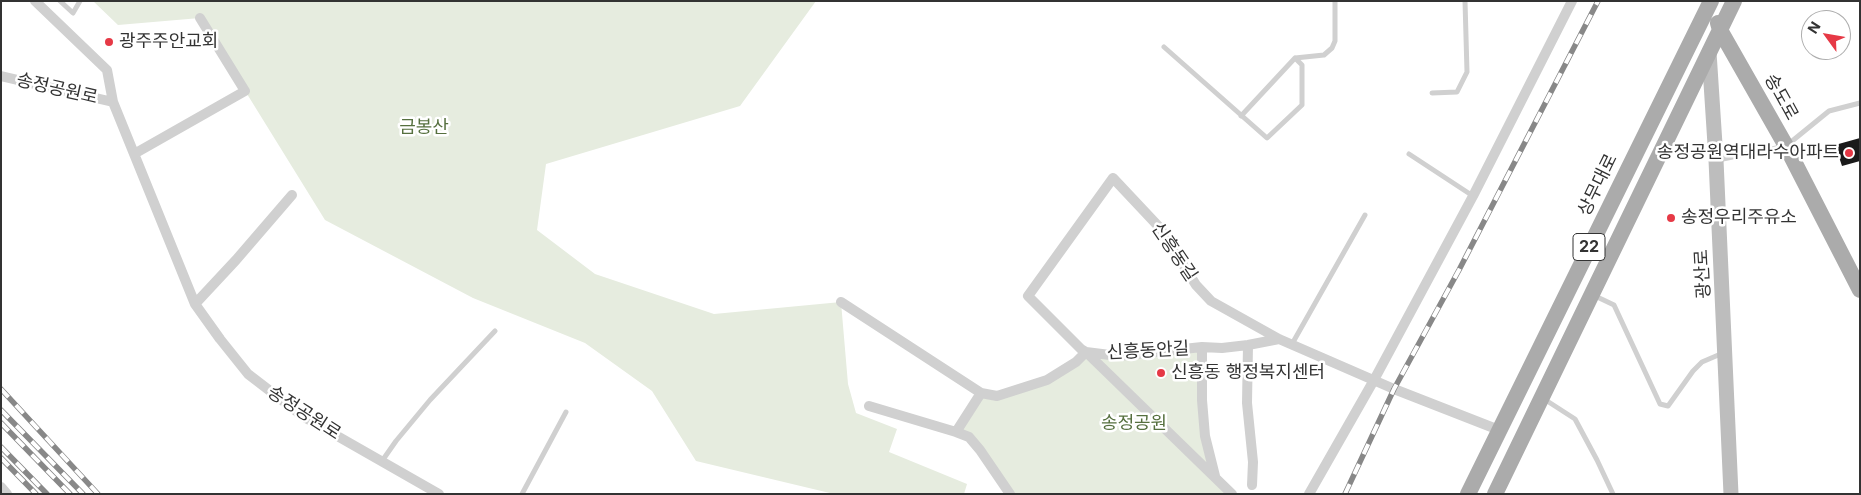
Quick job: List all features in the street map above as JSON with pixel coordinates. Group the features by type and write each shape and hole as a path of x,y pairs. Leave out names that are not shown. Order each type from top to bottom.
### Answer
{"main road":[{"name":"송도로","path":"1712,1 1720,30 1786,146 1860,290"},
{"name":"상무대로","path":"1468,494 1712,1"},
{"path":"1720,30 1734,1"},
{"name":"22","path":"1495,494 1720,30"},
{"name":"광산로","path":"1709,52 1732,494"}],"street":[{"name":"송정공원로","path":"35,1 107,70 113,102 195,304 220,340 248,374 304,417 439,494"},
{"path":"1309,494 1374,380 1473,196 1572,1"},
{"path":"134,154 245,91 200,18"},
{"name":"송정공원로","path":"1,76 113,102"},
{"name":"신흥동길","path":"1028,296 1113,178 1160,228 1182,264 1204,294 1219,306 1292,344 1374,380 1499,430"},
{"path":"195,304 292,195"},
{"name":"신흥동안길","path":"1028,296 1086,352 1118,356 1202,348 1222,348 1280,338"},
{"path":"841,302 981,393 997,396 1047,380 1076,362 1086,352 1232,494"},
{"path":"1248,345 1247,402 1253,462 1252,485"},
{"name":"신흥동안길","path":"1202,348 1202,400 1205,436 1216,477"},
{"path":"956,432 981,393"},
{"path":"869,406 969,437 1010,494"},
{"path":"1,487 7,494"}],"lane":[{"path":"60,1 73,13 80,1"},
{"path":"1241,116 1296,58 1324,54 1332,48 1335,42 1335,1"},
{"path":"1432,93 1457,92 1467,72 1465,1"},
{"path":"1164,47 1268,138 1302,105 1302,65 1296,58"},
{"path":"1716,160 1786,146 1829,111 1860,103"},
{"path":"1410,154 1473,196"},
{"path":"1292,344 1365,215"},
{"path":"1592,294 1614,305 1660,404 1668,406 1693,371 1702,362 1726,352"},
{"path":"382,461 430,400 495,331"},
{"path":"1542,398 1575,419 1613,494"},
{"path":"522,494 566,412"}],"green space":[{"name":"금봉산","path":"93,1 816,1 740,106 546,164 537,230 595,274 714,314 841,302 848,384 856,413 897,429 889,452 967,484 964,494 834,494 696,461 652,391 585,343 473,298 325,220 200,18 118,25"},
{"name":"송정공원","path":"1202,347 1202,400 1216,477 1232,494 1010,494 980,450 956,432 981,393 997,396 1047,380 1086,352 1118,356"}],"building":[{"name":"송정공원역대라수아파트","path":"1860,138 1860,161 1842,166 1835,145"}],"railway":[{"path":"1345,494 1394,389 1459,270 1598,1"},
{"path":"1,389 98,494"},
{"path":"1,410 83,494"},
{"path":"1,423 70,494"},
{"path":"1,447 47,494"},
{"path":"1,458 36,494"}],"place":[{"name":"광주주안교회","path":"109,42"},
{"name":"송정공원역대라수아파트","path":"1849,153"},
{"name":"송정우리주유소","path":"1671,218"},
{"name":"신흥동 행정복지센터","path":"1161,373"}]}
